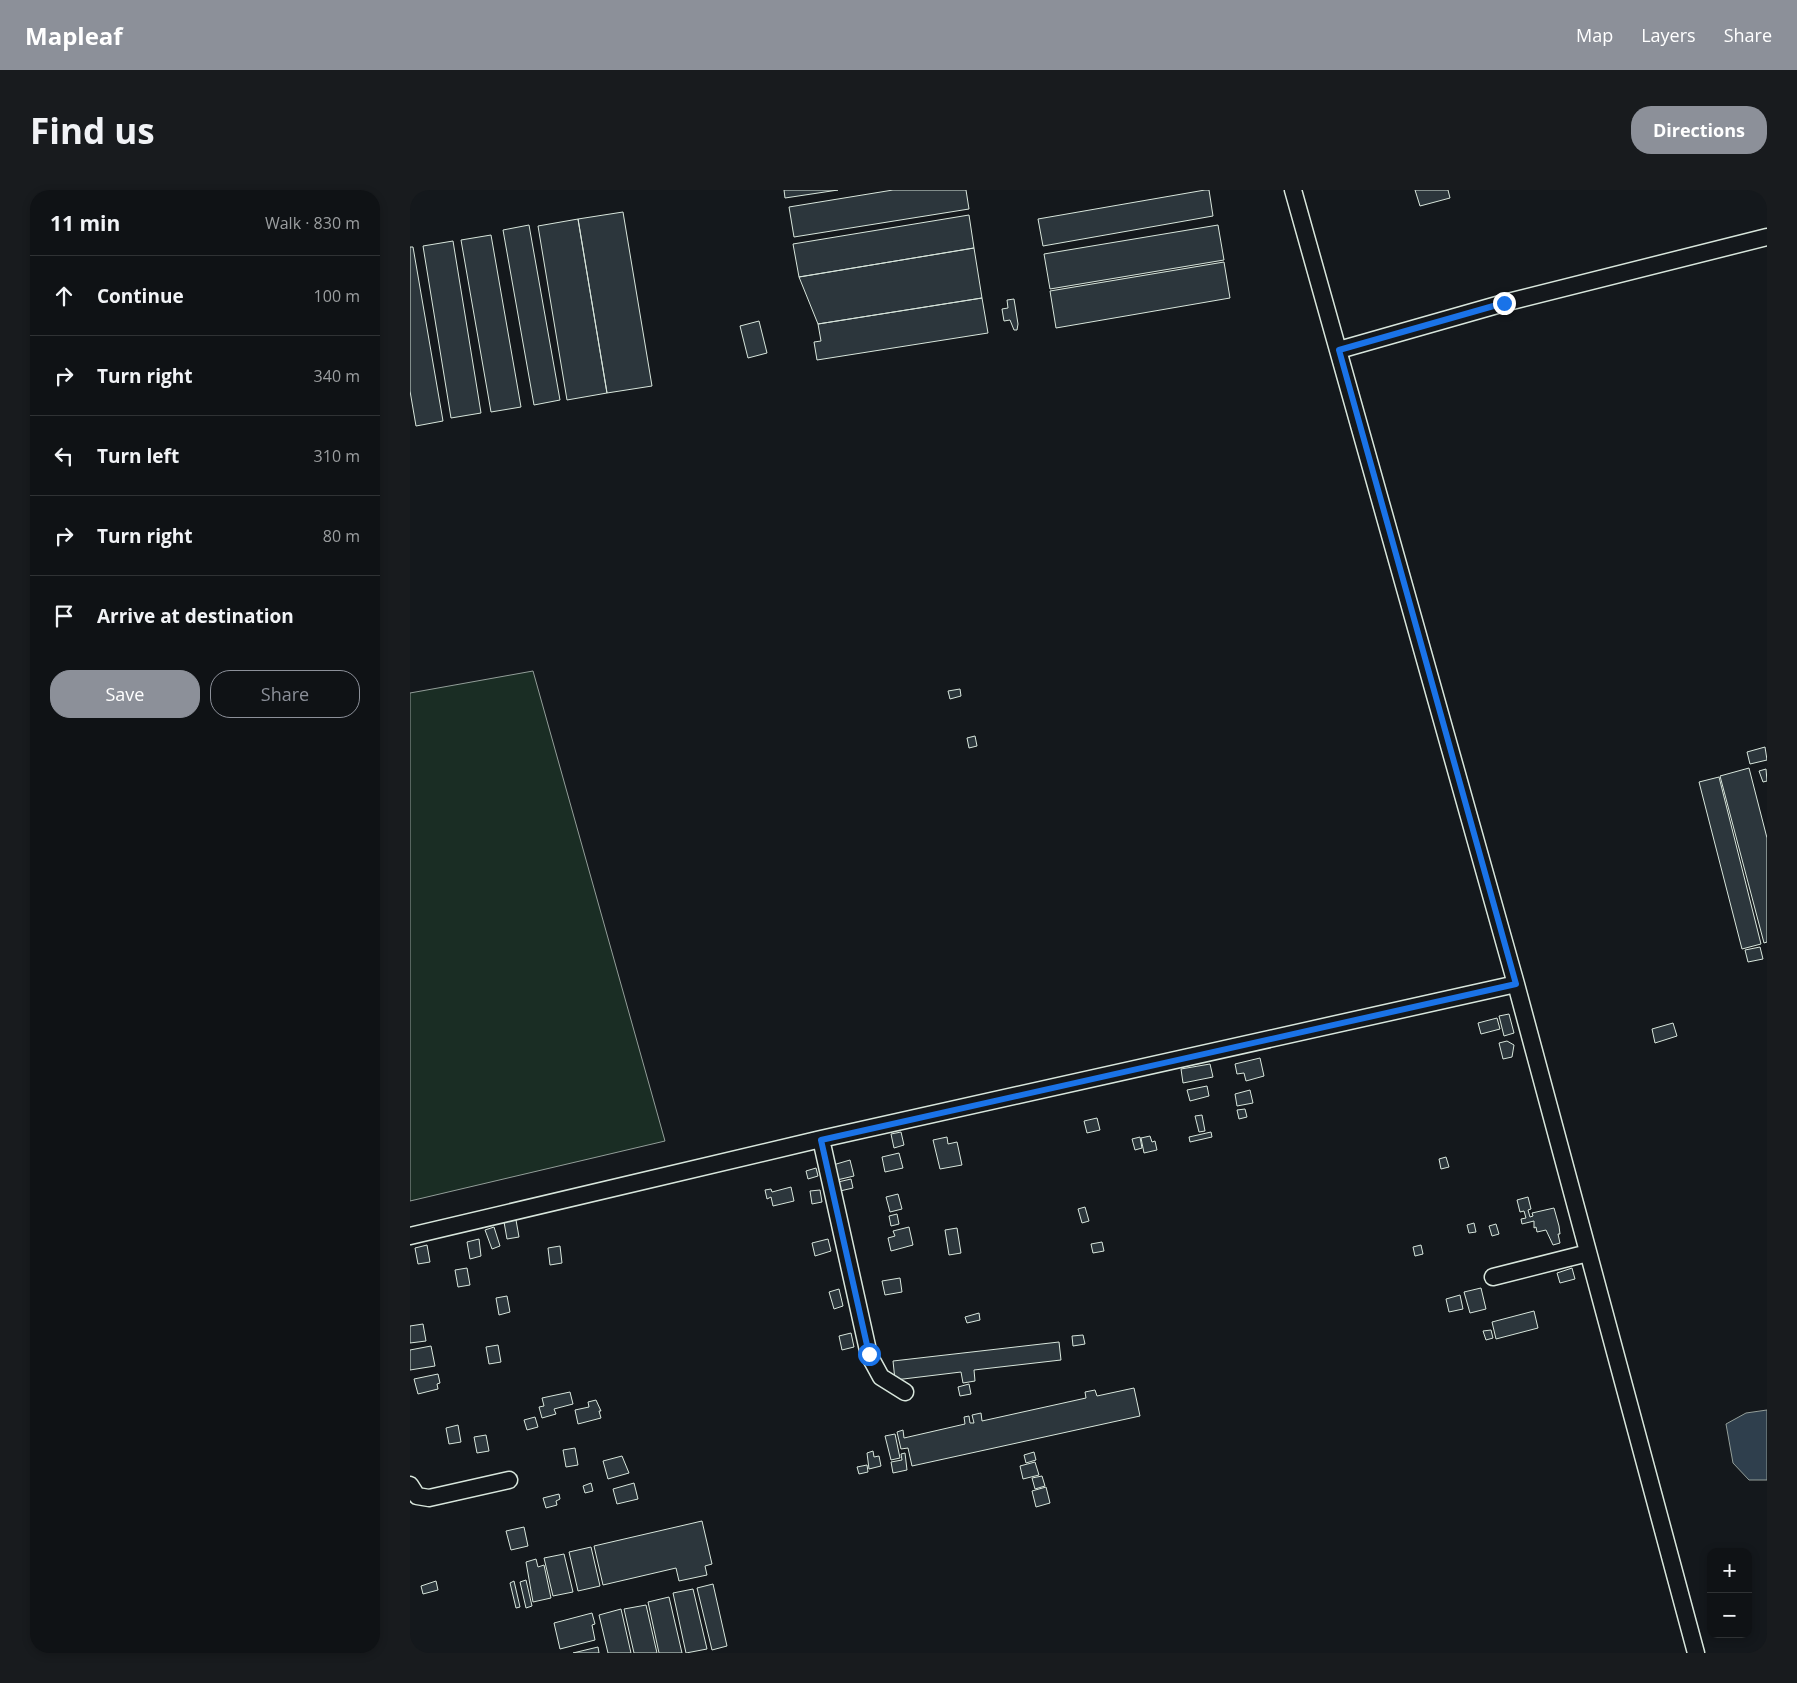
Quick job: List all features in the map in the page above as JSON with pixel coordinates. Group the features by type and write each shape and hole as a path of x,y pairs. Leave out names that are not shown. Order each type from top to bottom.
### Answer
{"street":[{"path":"1293,190 1516,984 1588,1253 1623,1374 1696,1653"},
{"path":"1339,350 1504,303 1767,237"},
{"path":"410,1236 821,1140 1516,984"},
{"path":"821,1140 869,1354 881,1377 906,1392"},
{"path":"1493,1277 1588,1253"},
{"path":"410,1486 417,1496 429,1498 510,1480"}],"green space":[{"path":"533,671 665,1141 410,1201 410,693"}],"water":[{"path":"1767,1410 1767,1480 1749,1480 1733,1463 1726,1424 1746,1413"}],"building":[{"path":"784,190 838,190 785,198"},
{"path":"893,190 966,190 969,209 794,237 789,207"},
{"path":"1209,190 1213,216 1043,246 1038,219"},
{"path":"1415,190 1448,190 1450,198 1420,206"},
{"path":"623,212 652,386 607,393 578,219"},
{"path":"969,215 974,248 799,277 793,244"},
{"path":"578,219 607,393 567,400 538,226"},
{"path":"529,225 560,400 534,405 503,230"},
{"path":"1218,225 1224,260 1050,289 1044,254"},
{"path":"491,235 521,407 491,412 461,240"},
{"path":"453,241 481,413 451,418 423,246"},
{"path":"410,247 413,247 443,421 416,426 410,391"},
{"path":"974,248 982,298 818,324 799,277"},
{"path":"1224,262 1230,298 1056,328 1050,291"},
{"path":"982,298 988,333 817,360 814,342 821,341 818,324"},
{"path":"1014,299 1018,324 1017,330 1014,330 1010,320 1004,321 1002,309 1008,308 1007,300"},
{"path":"759,321 767,353 748,358 740,326"},
{"path":"960,689 961,696 950,699 948,691"},
{"path":"975,736 977,746 969,748 967,738"},
{"path":"1765,747 1767,760 1750,764 1747,752"},
{"path":"1749,768 1767,838 1767,942 1764,943 1720,776"},
{"path":"1766,769 1767,781 1763,782 1759,771"},
{"path":"1719,777 1761,944 1742,949 1699,782"},
{"path":"1760,947 1763,959 1748,962 1745,950"},
{"path":"1509,1014 1514,1033 1504,1036 1499,1016"},
{"path":"1497,1018 1500,1029 1481,1034 1478,1023"},
{"path":"1673,1023 1677,1036 1655,1043 1652,1029"},
{"path":"1507,1041 1514,1045 1512,1057 1503,1059 1499,1043"},
{"path":"1260,1058 1264,1076 1246,1081 1244,1073 1237,1074 1235,1064"},
{"path":"1210,1064 1213,1077 1183,1083 1181,1069"},
{"path":"1207,1086 1209,1096 1190,1101 1187,1090"},
{"path":"1250,1090 1253,1103 1237,1106 1235,1094"},
{"path":"1245,1109 1247,1117 1239,1119 1237,1110"},
{"path":"1202,1115 1205,1131 1199,1132 1195,1116"},
{"path":"1097,1118 1100,1130 1087,1133 1084,1121"},
{"path":"901,1132 904,1145 894,1148 891,1134"},
{"path":"1211,1132 1212,1137 1190,1142 1189,1137"},
{"path":"1150,1136 1152,1142 1155,1141 1157,1150 1144,1153 1141,1138"},
{"path":"947,1137 948,1144 957,1142 962,1165 940,1169 933,1140"},
{"path":"1140,1137 1142,1148 1135,1150 1132,1139"},
{"path":"899,1153 903,1168 885,1172 882,1157"},
{"path":"1446,1157 1449,1167 1441,1169 1439,1159"},
{"path":"850,1160 854,1176 837,1180 833,1165"},
{"path":"816,1168 818,1176 808,1179 806,1171"},
{"path":"851,1179 853,1188 840,1191 838,1182"},
{"path":"791,1187 794,1201 773,1206 771,1197 767,1199 765,1190 771,1189 772,1192"},
{"path":"820,1190 822,1202 812,1204 810,1191"},
{"path":"898,1194 902,1209 890,1212 886,1197"},
{"path":"1528,1197 1531,1209 1528,1210 1530,1217 1533,1216 1532,1213 1554,1208 1559,1226 1560,1243 1553,1245 1546,1230 1537,1232 1536,1227 1534,1228 1534,1221 1522,1224 1521,1219 1526,1218 1524,1211 1520,1212 1517,1200"},
{"path":"1085,1207 1089,1221 1082,1223 1078,1209"},
{"path":"897,1214 899,1224 891,1226 889,1216"},
{"path":"516,1220 519,1237 507,1239 504,1222"},
{"path":"1474,1223 1476,1232 1469,1233 1467,1225"},
{"path":"1496,1224 1499,1234 1492,1236 1489,1226"},
{"path":"494,1227 500,1246 492,1249 485,1230"},
{"path":"909,1227 913,1245 891,1251 888,1238 895,1236 893,1231"},
{"path":"957,1228 961,1253 949,1255 945,1230"},
{"path":"479,1239 481,1256 470,1259 467,1242"},
{"path":"828,1239 831,1251 815,1256 812,1243"},
{"path":"1102,1242 1104,1251 1093,1253 1091,1244"},
{"path":"427,1245 430,1262 418,1264 415,1248"},
{"path":"1421,1245 1423,1254 1415,1256 1413,1247"},
{"path":"560,1246 562,1263 550,1265 548,1248"},
{"path":"467,1268 470,1285 458,1287 455,1270"},
{"path":"1572,1268 1575,1279 1560,1283 1557,1273"},
{"path":"900,1278 902,1292 885,1295 882,1281"},
{"path":"1481,1288 1486,1309 1470,1313 1464,1292"},
{"path":"839,1289 843,1306 834,1309 829,1292"},
{"path":"1460,1295 1463,1309 1449,1312 1446,1299"},
{"path":"507,1296 510,1312 499,1315 496,1298"},
{"path":"1534,1311 1538,1328 1496,1339 1492,1322"},
{"path":"979,1313 980,1320 967,1323 965,1317"},
{"path":"423,1324 426,1341 410,1343 410,1326"},
{"path":"1491,1330 1493,1338 1486,1340 1483,1331"},
{"path":"851,1333 854,1347 842,1350 839,1336"},
{"path":"1083,1335 1085,1344 1073,1346 1072,1336"},
{"path":"1059,1342 1061,1360 974,1370 975,1381 963,1383 961,1372 895,1380 893,1361"},
{"path":"498,1345 501,1362 489,1364 486,1347"},
{"path":"431,1346 435,1366 410,1370 410,1350"},
{"path":"438,1374 440,1383 437,1384 438,1389 418,1394 414,1379"},
{"path":"969,1384 971,1394 960,1396 958,1387"},
{"path":"1134,1388 1140,1416 912,1466 908,1448 901,1449 897,1432 903,1430 904,1438 965,1424 964,1417 969,1416 970,1423 974,1423 972,1415 981,1413 982,1421 1086,1398 1085,1392 1095,1390 1097,1396"},
{"path":"570,1392 573,1404 554,1409 556,1414 542,1418 539,1407 544,1406 542,1398"},
{"path":"596,1400 601,1411 599,1411 601,1418 578,1424 575,1410 589,1407 588,1402"},
{"path":"535,1417 538,1427 527,1430 524,1420"},
{"path":"458,1425 461,1442 449,1444 446,1428"},
{"path":"895,1434 900,1458 891,1460 885,1436"},
{"path":"486,1435 489,1451 477,1453 474,1437"},
{"path":"575,1448 578,1465 566,1467 563,1450"},
{"path":"873,1451 874,1457 879,1456 881,1466 869,1469 867,1453"},
{"path":"1034,1452 1036,1460 1026,1463 1024,1455"},
{"path":"905,1453 907,1470 893,1473 891,1462 902,1460 901,1454"},
{"path":"622,1456 629,1473 608,1479 603,1461"},
{"path":"1035,1462 1039,1475 1023,1479 1020,1466"},
{"path":"867,1465 868,1472 859,1474 857,1467"},
{"path":"1042,1476 1045,1486 1035,1489 1032,1478"},
{"path":"591,1483 593,1491 585,1493 583,1486"},
{"path":"634,1483 638,1499 617,1504 613,1489"},
{"path":"1046,1487 1050,1503 1036,1507 1032,1491"},
{"path":"559,1494 560,1499 556,1501 557,1505 546,1508 543,1498"},
{"path":"702,1521 712,1564 705,1566 707,1575 679,1581 676,1568 603,1585 594,1546"},
{"path":"524,1527 528,1546 511,1550 506,1531"},
{"path":"591,1547 600,1586 578,1591 569,1552"},
{"path":"564,1554 573,1592 553,1596 544,1558"},
{"path":"536,1559 538,1567 544,1565 551,1598 533,1602 526,1562"},
{"path":"526,1580 532,1606 526,1608 520,1582"},
{"path":"436,1581 438,1590 423,1594 421,1586"},
{"path":"514,1581 520,1607 516,1608 510,1583"},
{"path":"713,1584 727,1646 712,1650 697,1588"},
{"path":"693,1589 707,1649 686,1653 673,1593"},
{"path":"669,1597 682,1653 659,1653 648,1602"},
{"path":"646,1605 657,1653 634,1653 624,1609"},
{"path":"621,1609 631,1653 608,1653 599,1615"},
{"path":"592,1613 595,1624 592,1625 595,1640 560,1649 554,1623"},
{"path":"598,1647 599,1653 573,1653"}],"route":[{"path":"869,1354 821,1140 1516,984 1339,350 1504,303"}]}
